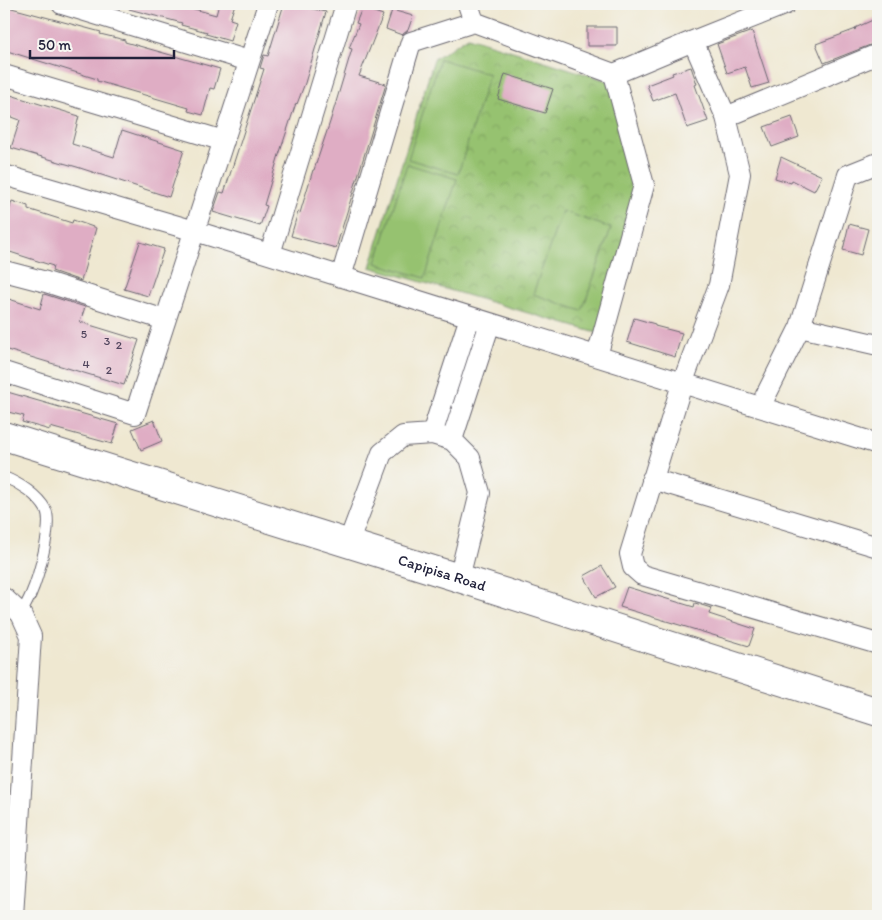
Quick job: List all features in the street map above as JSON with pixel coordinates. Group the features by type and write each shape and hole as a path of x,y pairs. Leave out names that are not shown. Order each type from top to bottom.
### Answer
{"main road":[{"name":"Capipisa Road","path":"4,436 459,578 878,712"}],"street":[{"path":"62,4 249,61"},
{"path":"4,372 135,414 268,4"},
{"path":"270,254 346,4"},
{"path":"341,276 411,42 471,13 614,74 786,4"},
{"path":"693,41 726,116 740,174 719,285 682,384 652,479 630,554 633,567 642,575 878,644"},
{"path":"726,116 878,54"},
{"path":"597,356 644,184 614,74"},
{"path":"4,75 224,141"},
{"path":"760,408 800,327 848,175 878,163"},
{"path":"4,175 194,230 878,444"},
{"path":"4,271 46,282 166,320"},
{"path":"432,434 470,317"},
{"path":"452,440 490,323"},
{"path":"800,327 878,345"},
{"path":"348,544 382,453 403,436 432,434 452,440 470,458 480,492 459,578"},
{"path":"652,479 878,547"},
{"path":"4,598 21,614 31,636 13,916"}],"lane":[{"path":"4,477 35,496 47,511 44,552 32,593 21,614"}],"green space":[{"path":"468,37 608,81 640,178 600,334 370,267 434,59"},
{"path":"440,59 489,74 458,174 408,159"},
{"path":"407,164 457,179 425,278 376,263"},
{"path":"562,211 611,228 582,311 533,294"}],"building":[{"path":"129,4 176,4 216,15 219,4 235,4 230,19 236,21 230,41 181,25 182,23 129,9"},
{"path":"284,4 294,4 326,12 305,83 296,103 278,158 264,205 267,206 260,226 213,212 220,192 224,193 264,69 260,68 264,55 268,56"},
{"path":"4,6 101,32 100,34 125,40 125,42 220,69 214,89 210,88 203,115 188,111 189,108 97,81 97,79 4,50"},
{"path":"362,8 383,15 359,76 386,84 336,248 291,236 330,122 352,49 349,48 359,24 356,23"},
{"path":"392,10 413,16 408,30 402,35 386,29"},
{"path":"875,19 878,27 878,42 824,63 816,44 856,29"},
{"path":"587,27 617,27 617,46 587,46"},
{"path":"752,31 769,83 752,88 745,67 727,73 717,44"},
{"path":"691,67 697,84 695,85 708,121 687,128 675,93 653,101 647,85 673,75 672,73"},
{"path":"505,74 553,89 545,113 498,99"},
{"path":"4,93 79,116 72,144 114,157 122,130 184,150 169,197 11,148 20,120 4,114"},
{"path":"792,117 799,137 772,147 764,127"},
{"path":"781,157 822,176 814,191 792,180 791,183 775,178"},
{"path":"12,201 28,206 28,209 72,223 73,220 96,228 81,281 52,271 53,266 4,250 4,227"},
{"path":"849,224 868,229 861,255 843,250"},
{"path":"140,242 164,249 148,296 124,289"},
{"path":"44,294 85,307 80,322 139,340 124,385 4,349 4,315 9,299 40,309"},
{"path":"634,318 682,333 675,357 627,342"},
{"path":"4,391 118,424 112,444 50,427 50,430 22,422 24,416 4,411"},
{"path":"154,420 162,441 141,450 132,429"},
{"path":"602,566 615,587 596,597 584,576"},
{"path":"627,587 694,607 695,603 711,608 709,614 755,629 749,646 620,607"}]}
